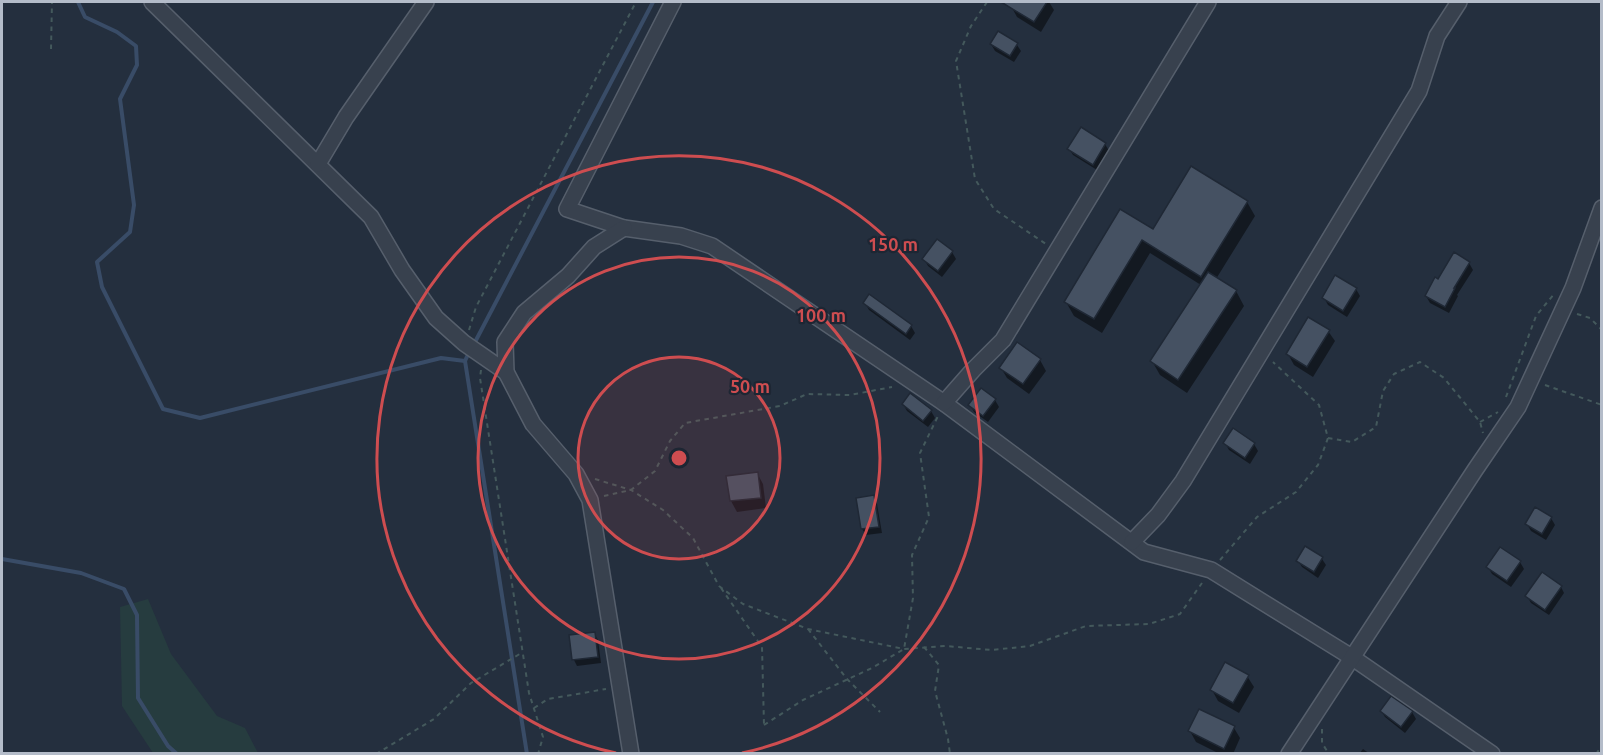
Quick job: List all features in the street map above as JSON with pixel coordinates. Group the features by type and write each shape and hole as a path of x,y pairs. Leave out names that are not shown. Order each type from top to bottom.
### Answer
{"street":[{"path":"152,2 371,217 402,270 436,318 464,343 506,372"},
{"path":"318,164 346,117 426,2"},
{"path":"673,2 567,209 624,228 681,236 712,246 944,403 1144,552 1211,570 1353,658 1492,753"},
{"path":"944,403 1003,340 1208,2"},
{"path":"1132,542 1158,515 1184,481 1419,91 1437,36 1459,2"},
{"path":"1289,753 1518,407 1563,310 1602,208"},
{"path":"624,228 594,247 568,276 524,313 505,342 506,372 533,424 576,474 590,500 631,753"}],"path":[{"path":"51,49 52,2"},
{"path":"464,343 476,307 636,2"},
{"path":"987,2 971,26 956,61 975,179 994,209 1057,251"},
{"path":"1505,399 1536,316 1557,290"},
{"path":"1563,310 1590,318 1602,330"},
{"path":"720,586 743,604 808,629 904,649 945,646 992,650 1030,646 1086,626 1149,624 1180,614 1211,570 1257,517 1296,492 1318,465 1328,438 1319,405 1262,351"},
{"path":"482,356 480,378 529,693 543,737 538,753"},
{"path":"1328,438 1352,442 1376,427 1383,391 1394,374 1420,362 1444,378 1479,422 1489,449"},
{"path":"1531,380 1602,405"},
{"path":"590,500 631,490 655,471 670,441 685,423 780,406 807,394 850,394 914,383"},
{"path":"576,474 631,490 663,510 693,538 720,586 762,647 764,725 803,700 872,668 904,649 913,598 912,555 929,517 920,453 944,403"},
{"path":"1479,422 1501,410"},
{"path":"808,629 847,680 880,712"},
{"path":"924,648 939,665 935,691 950,753"},
{"path":"376,753 434,719 471,683 523,652"},
{"path":"534,708 548,699 620,687"},
{"path":"1596,753 1602,746"}],"green space":[{"path":"148,599 171,654 217,716 245,728 258,753 153,753 122,706 120,607"}],"building":[{"path":"1001,2 1047,2 1034,22"},
{"path":"998,31 1018,43 1010,56 990,44"},
{"path":"1081,127 1106,143 1093,165 1067,149"},
{"path":"1191,166 1248,201 1201,277 1142,240 1094,319 1064,302 1120,209 1153,229"},
{"path":"937,239 953,251 938,271 922,259"},
{"path":"1454,252 1470,262 1445,307 1425,296 1435,277 1438,279"},
{"path":"1208,272 1237,290 1178,380 1150,361"},
{"path":"1335,275 1357,288 1343,311 1322,298"},
{"path":"869,294 912,325 906,334 863,303"},
{"path":"1308,317 1330,330 1307,367 1286,354"},
{"path":"1017,342 1041,359 1023,384 999,368"},
{"path":"981,388 996,399 983,416 968,405"},
{"path":"910,393 932,410 923,421 902,404"},
{"path":"1233,428 1255,443 1245,458 1223,443"},
{"path":"758,472 761,498 730,501 726,476"},
{"path":"874,495 879,527 861,529 856,498"},
{"path":"1535,507 1552,517 1542,534 1525,524"},
{"path":"1305,546 1323,557 1314,572 1296,561"},
{"path":"1500,547 1521,561 1507,581 1486,567"},
{"path":"1542,572 1562,586 1545,610 1525,596"},
{"path":"595,632 598,657 572,660 569,635"},
{"path":"1225,662 1249,675 1233,703 1210,690"},
{"path":"1391,696 1413,711 1401,727 1380,711"},
{"path":"1199,709 1235,726 1224,749 1188,731"}],"waterway":[{"path":"78,2 85,17 117,32 136,46 137,65 120,99 134,205 130,232 97,262 102,287 163,409 200,418 441,358 465,361"},
{"path":"474,344 653,2"},
{"path":"470,350 465,361 527,754"},
{"path":"2,559 81,573 124,589 137,615 138,698 168,746 177,754"}]}
